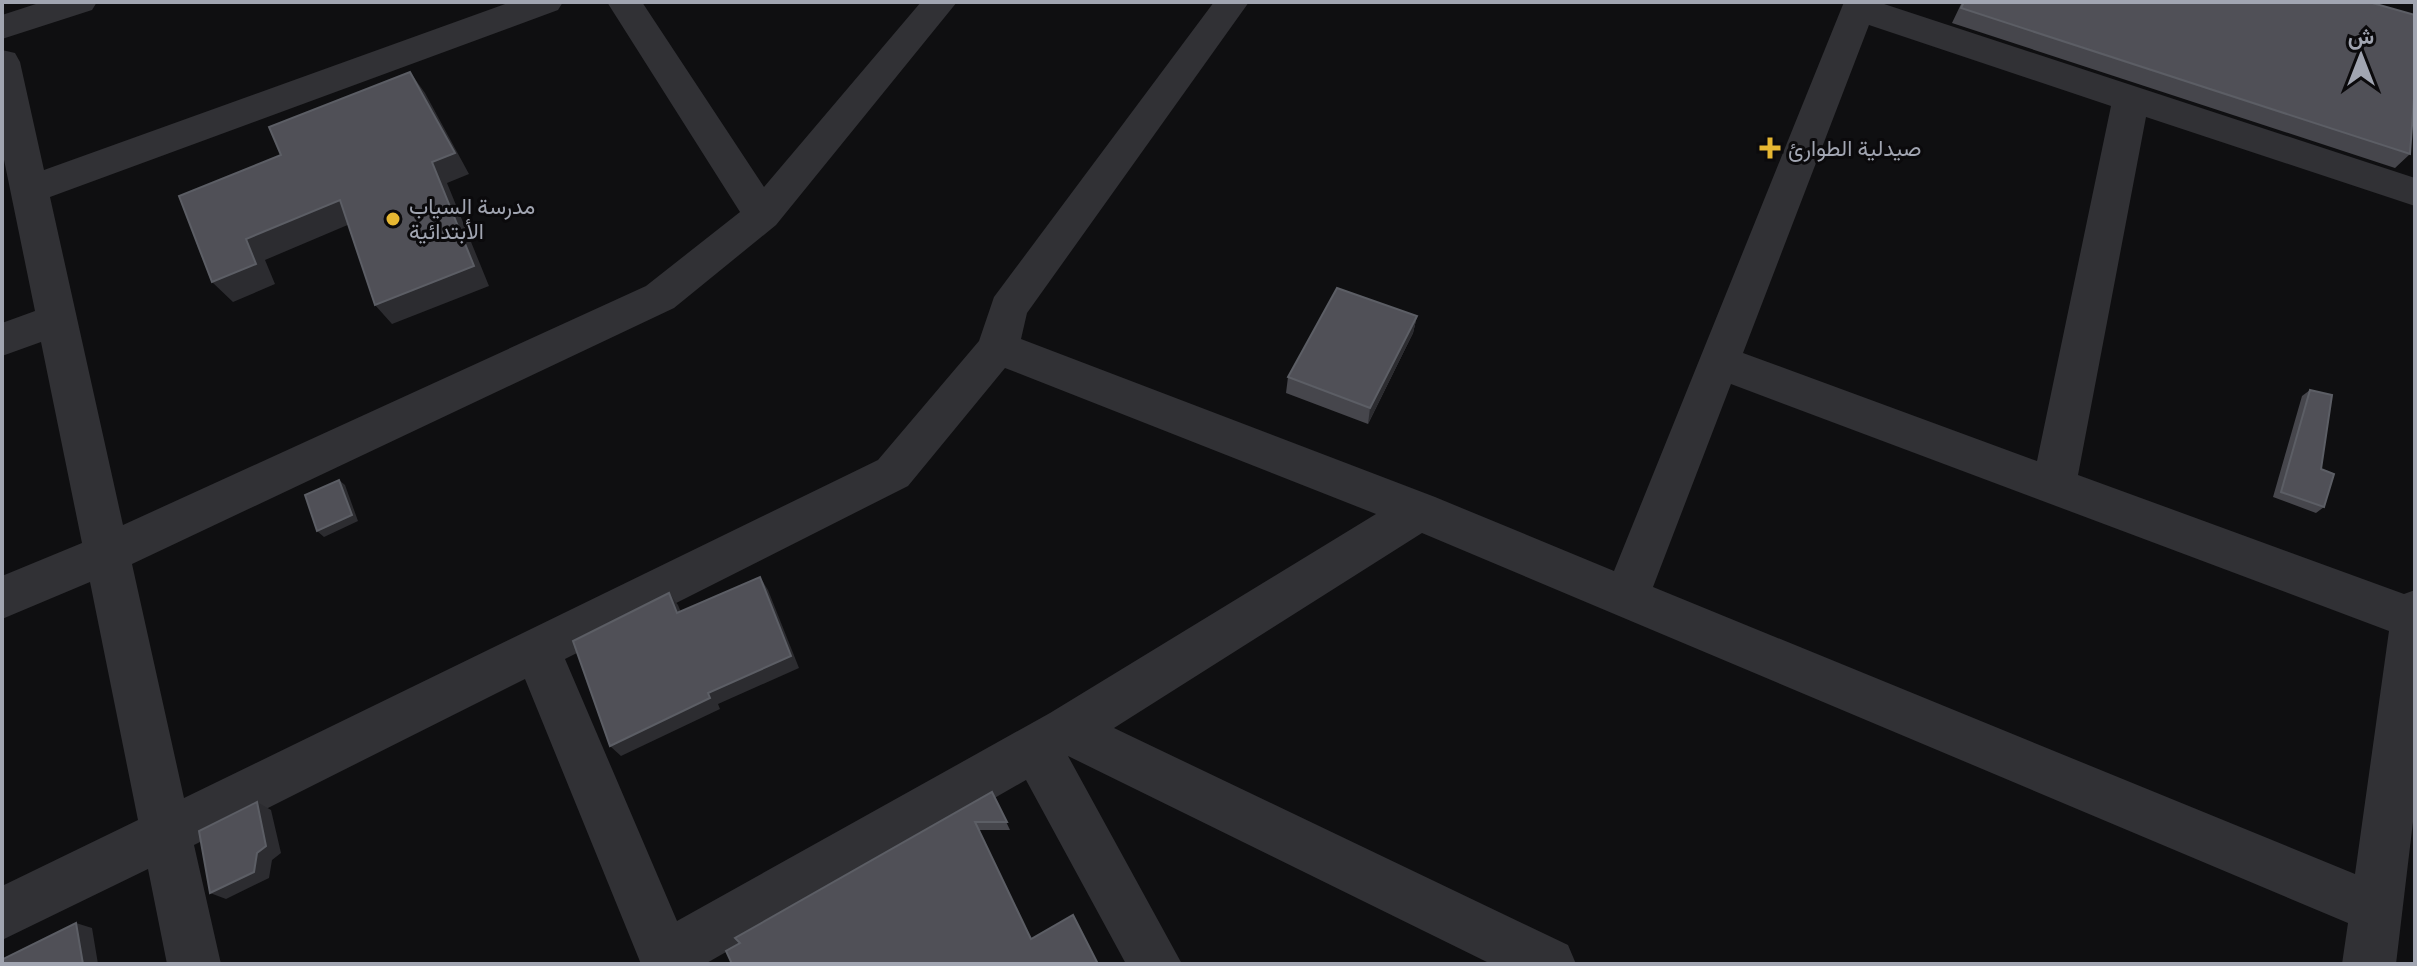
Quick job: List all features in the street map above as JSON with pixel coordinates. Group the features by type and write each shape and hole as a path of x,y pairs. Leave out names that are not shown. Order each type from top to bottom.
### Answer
{"street":[{"path":"2,27 80,2"},
{"path":"29,190 546,2"},
{"path":"624,2 762,215"},
{"path":"2,598 106,554 660,297 762,215 940,2"},
{"path":"2,914 893,473 998,348 1008,308 1232,2"},
{"path":"1626,597 1860,6 2415,192"},
{"path":"2,62 194,964"},
{"path":"2054,486 2131,98"},
{"path":"2,340 57,319"},
{"path":"998,348 1419,511 2374,908"},
{"path":"1719,362 2414,619"},
{"path":"537,649 666,960 1051,739 1419,511"},
{"path":"2369,964 2415,611"},
{"path":"1051,739 1155,964"},
{"path":"1051,739 1549,964"}],"building":[{"path":"1964,2 2369,2 2415,15 2415,84 2410,154 1961,8"},
{"path":"410,72 455,153 432,162 474,266 375,305 340,200 246,239 256,264 212,282 179,196 281,155 269,127"},
{"path":"1337,288 1417,316 1370,408 1288,377"},
{"path":"2310,390 2332,395 2321,469 2334,474 2324,507 2281,492"},
{"path":"339,480 352,515 317,531 305,495"},
{"path":"760,577 791,656 708,693 710,698 610,746 573,641 669,593 677,613"},
{"path":"992,792 1007,822 975,822 1031,939 1073,915 1098,964 732,964 726,951 740,943 735,938"},
{"path":"257,802 266,846 257,853 254,872 210,893 199,831"},
{"path":"76,923 83,964 3,964 3,959"}],"place":[{"name":"صيدلية الطوارئ","path":"1770,148"},
{"name":"مدرسة السياب الأبتدائية","path":"393,219"}]}
